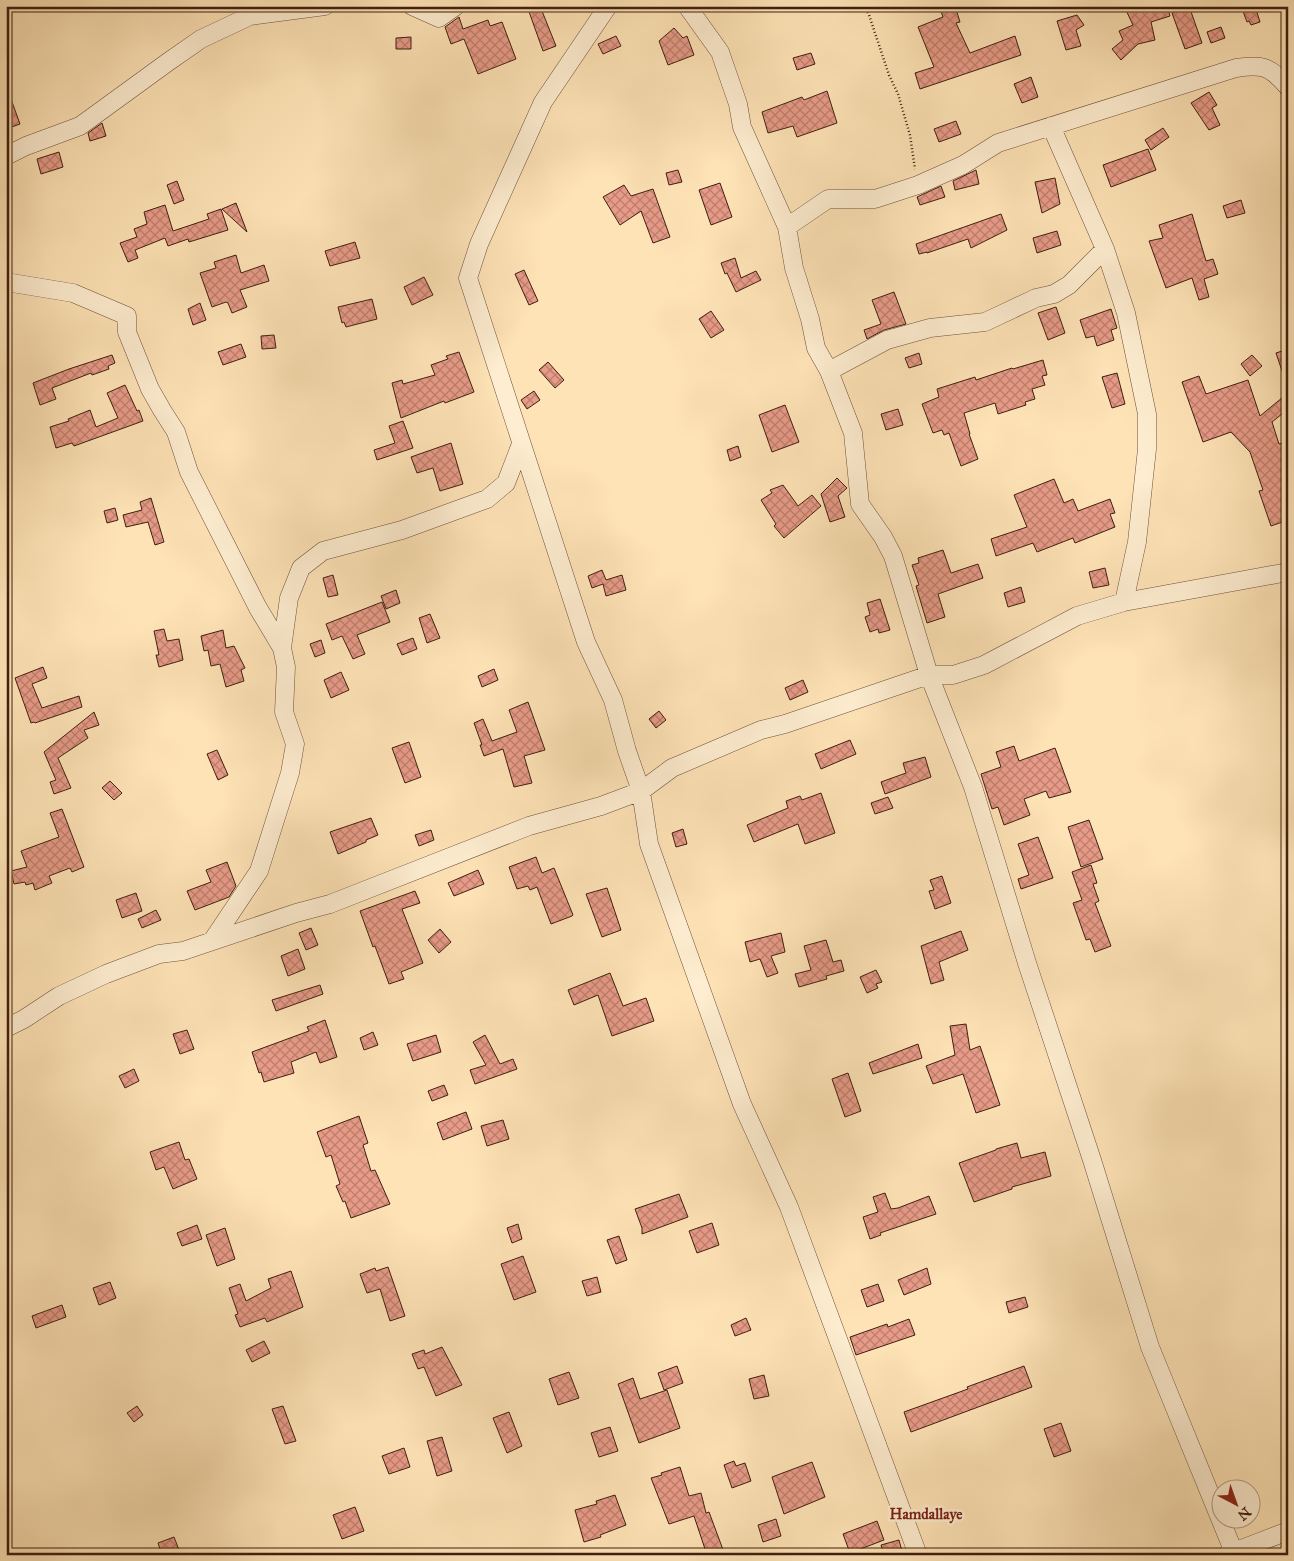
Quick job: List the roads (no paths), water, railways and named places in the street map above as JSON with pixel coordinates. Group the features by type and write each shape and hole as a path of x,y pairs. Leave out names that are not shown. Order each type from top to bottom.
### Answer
{"street":[{"path":"6,156 26,146 80,126 201,39 250,16 325,6"},
{"path":"412,6 439,18 456,6"},
{"path":"608,6 543,102 478,244 468,278 586,642 612,700 641,791 649,844 738,1094 788,1207 918,1555"},
{"path":"686,6 720,52 738,104 742,127 787,227 794,268 810,319 816,348 829,371 853,433 860,504 883,537 893,556 929,675 973,787 1026,963 1092,1160 1150,1348 1231,1554 1288,1530"},
{"path":"787,227 828,199 875,198 918,185 963,165 998,143 1236,68 1257,65 1272,71 1288,87"},
{"path":"1051,126 1105,249 1126,313 1147,414 1147,449 1137,542 1124,602"},
{"path":"829,371 887,340 930,328 985,322 1036,298 1054,294 1070,285 1105,249"},
{"path":"6,282 73,293 126,316 127,332 150,389 176,432 190,472 258,608 282,648"},
{"path":"212,941 259,871 290,773 296,744 284,712 286,667 282,648 288,598 302,568 323,551 402,530 488,499 506,483 521,444"},
{"path":"6,1028 24,1019 59,996 106,974 160,954 183,950 296,913 330,904 529,826 601,806 641,791 672,768 761,730 785,724 929,675 953,675 984,665 1077,616 1124,602 1288,572"}],"district":[{"name":"Hamdallaye","path":"926,1514"}]}
